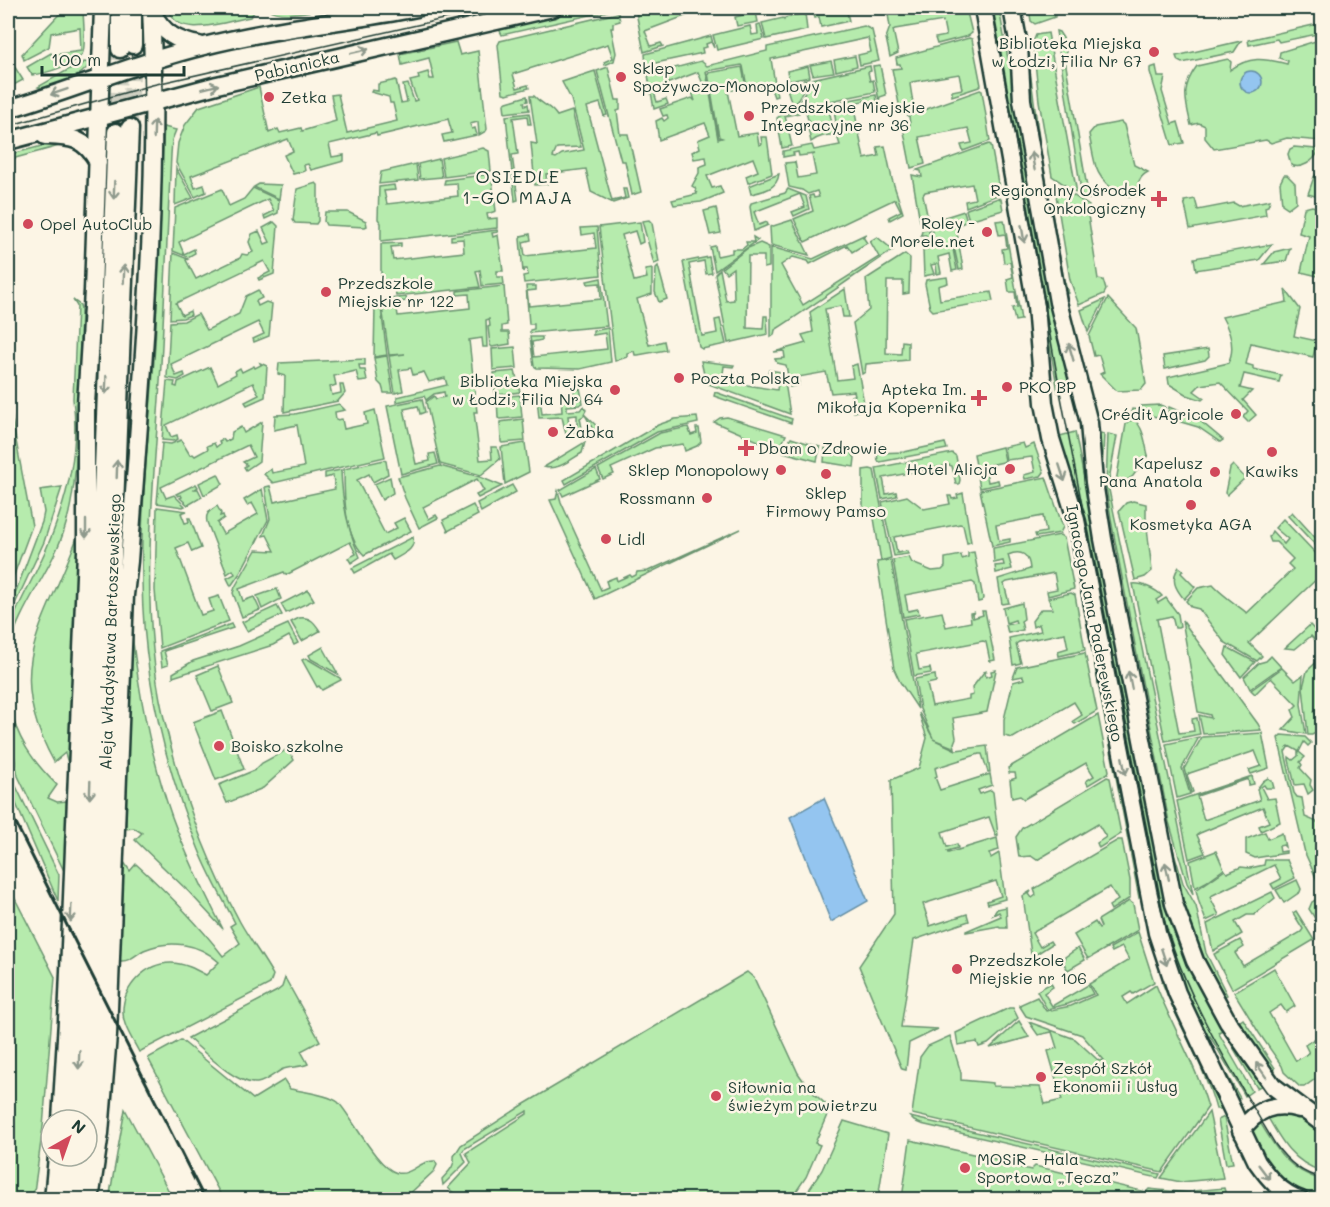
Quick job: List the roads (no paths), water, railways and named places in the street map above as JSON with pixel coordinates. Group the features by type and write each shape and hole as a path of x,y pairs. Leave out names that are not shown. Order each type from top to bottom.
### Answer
{"main road":[{"path":"62,1108 86,563 86,404 103,8"},
{"path":"120,8 127,47 133,8"},
{"path":"8,109 153,60 203,46 269,31 417,8"},
{"name":"Pabianicka","path":"8,141 217,85 553,8"},
{"name":"Ignacego Jana Paderewskiego","path":"983,8 1036,306 1045,410 1054,450 1077,522 1153,915 1163,954 1177,993 1257,1162 1270,1180 1282,1191 1301,1200"},
{"name":"Ignacego Jana Paderewskiego","path":"1012,8 1019,46 1022,100 1052,267 1063,324 1089,423 1095,491 1103,539 1174,904 1195,961 1228,1022 1269,1081 1302,1110 1323,1124"},
{"path":"151,9 161,28 168,34 181,41 203,46"},
{"path":"90,1200 100,1133 108,1035 124,595 129,561 145,335 154,102 151,9"},
{"name":"Aleja Władysława Bartoszewskiego","path":"76,1108 123,130 96,1011 89,1108"},
{"path":"32,135 76,139 87,146 98,162"},
{"path":"1241,1131 1254,1115 1270,1107 1287,1106 1302,1110"},
{"path":"53,1200 56,1168"},
{"path":"64,1200 69,1168"},
{"path":"78,1200 82,1168"}],"water":[{"path":"1251,71 1259,74 1262,82 1259,90 1251,93 1243,90 1240,82 1243,74"},
{"path":"824,798 868,901 831,922 790,817"}],"tunnel":[{"path":"130,128 133,45"},
{"path":"116,132 120,49"}],"tram line":[{"path":"8,126 152,85 492,8"},
{"path":"992,8 1061,397 1157,891 1166,926 1190,991 1239,1084 1275,1144 1296,1166 1322,1178"}],"railway":[{"path":"8,808 205,1200"}],"place":[{"name":"Biblioteka Miejska w Łodzi, Filia Nr 67","path":"1154,52"},
{"name":"Sklep Spożywczo-Monopolowy","path":"621,77"},
{"name":"Zetka","path":"269,97"},
{"name":"Przedszkole Miejskie Integracyjne nr 36","path":"749,116"},
{"name":"Regionalny Ośrodek Onkologiczny","path":"1159,199"},
{"name":"Opel AutoClub","path":"28,224"},
{"name":"Roley - Morele.net","path":"987,232"},
{"name":"Przedszkole Miejskie nr 122","path":"326,292"},
{"name":"Poczta Polska","path":"679,378"},
{"name":"PKO BP","path":"1007,387"},
{"name":"Biblioteka Miejska w Łodzi, Filia Nr 64","path":"615,390"},
{"name":"Apteka Im. Mikołaja Kopernika","path":"979,398"},
{"name":"Crédit Agricole","path":"1236,414"},
{"name":"Żabka","path":"553,432"},
{"name":"Dbam o Zdrowie","path":"746,448"},
{"name":"Kawiks","path":"1272,452"},
{"name":"Hotel Alicja","path":"1010,469"},
{"name":"Sklep Monopolowy","path":"781,470"},
{"name":"Kapelusz Pana Anatola","path":"1215,472"},
{"name":"Sklep Firmowy Pamso","path":"826,474"},
{"name":"Rossmann","path":"707,498"},
{"name":"Kosmetyka AGA","path":"1191,505"},
{"name":"Lidl","path":"606,539"},
{"name":"Boisko szkolne","path":"219,746"},
{"name":"Przedszkole Miejskie nr 106","path":"957,969"},
{"name":"Zespół Szkół Ekonomii i Usług","path":"1041,1077"},
{"name":"Siłownia na świeżym powietrzu","path":"716,1096"},
{"name":"MOSiR - Hala Sportowa „Tęcza”","path":"965,1168"}],"district":[{"name":"OSIEDLE 1-GO MAJA","path":"518,187"}]}
